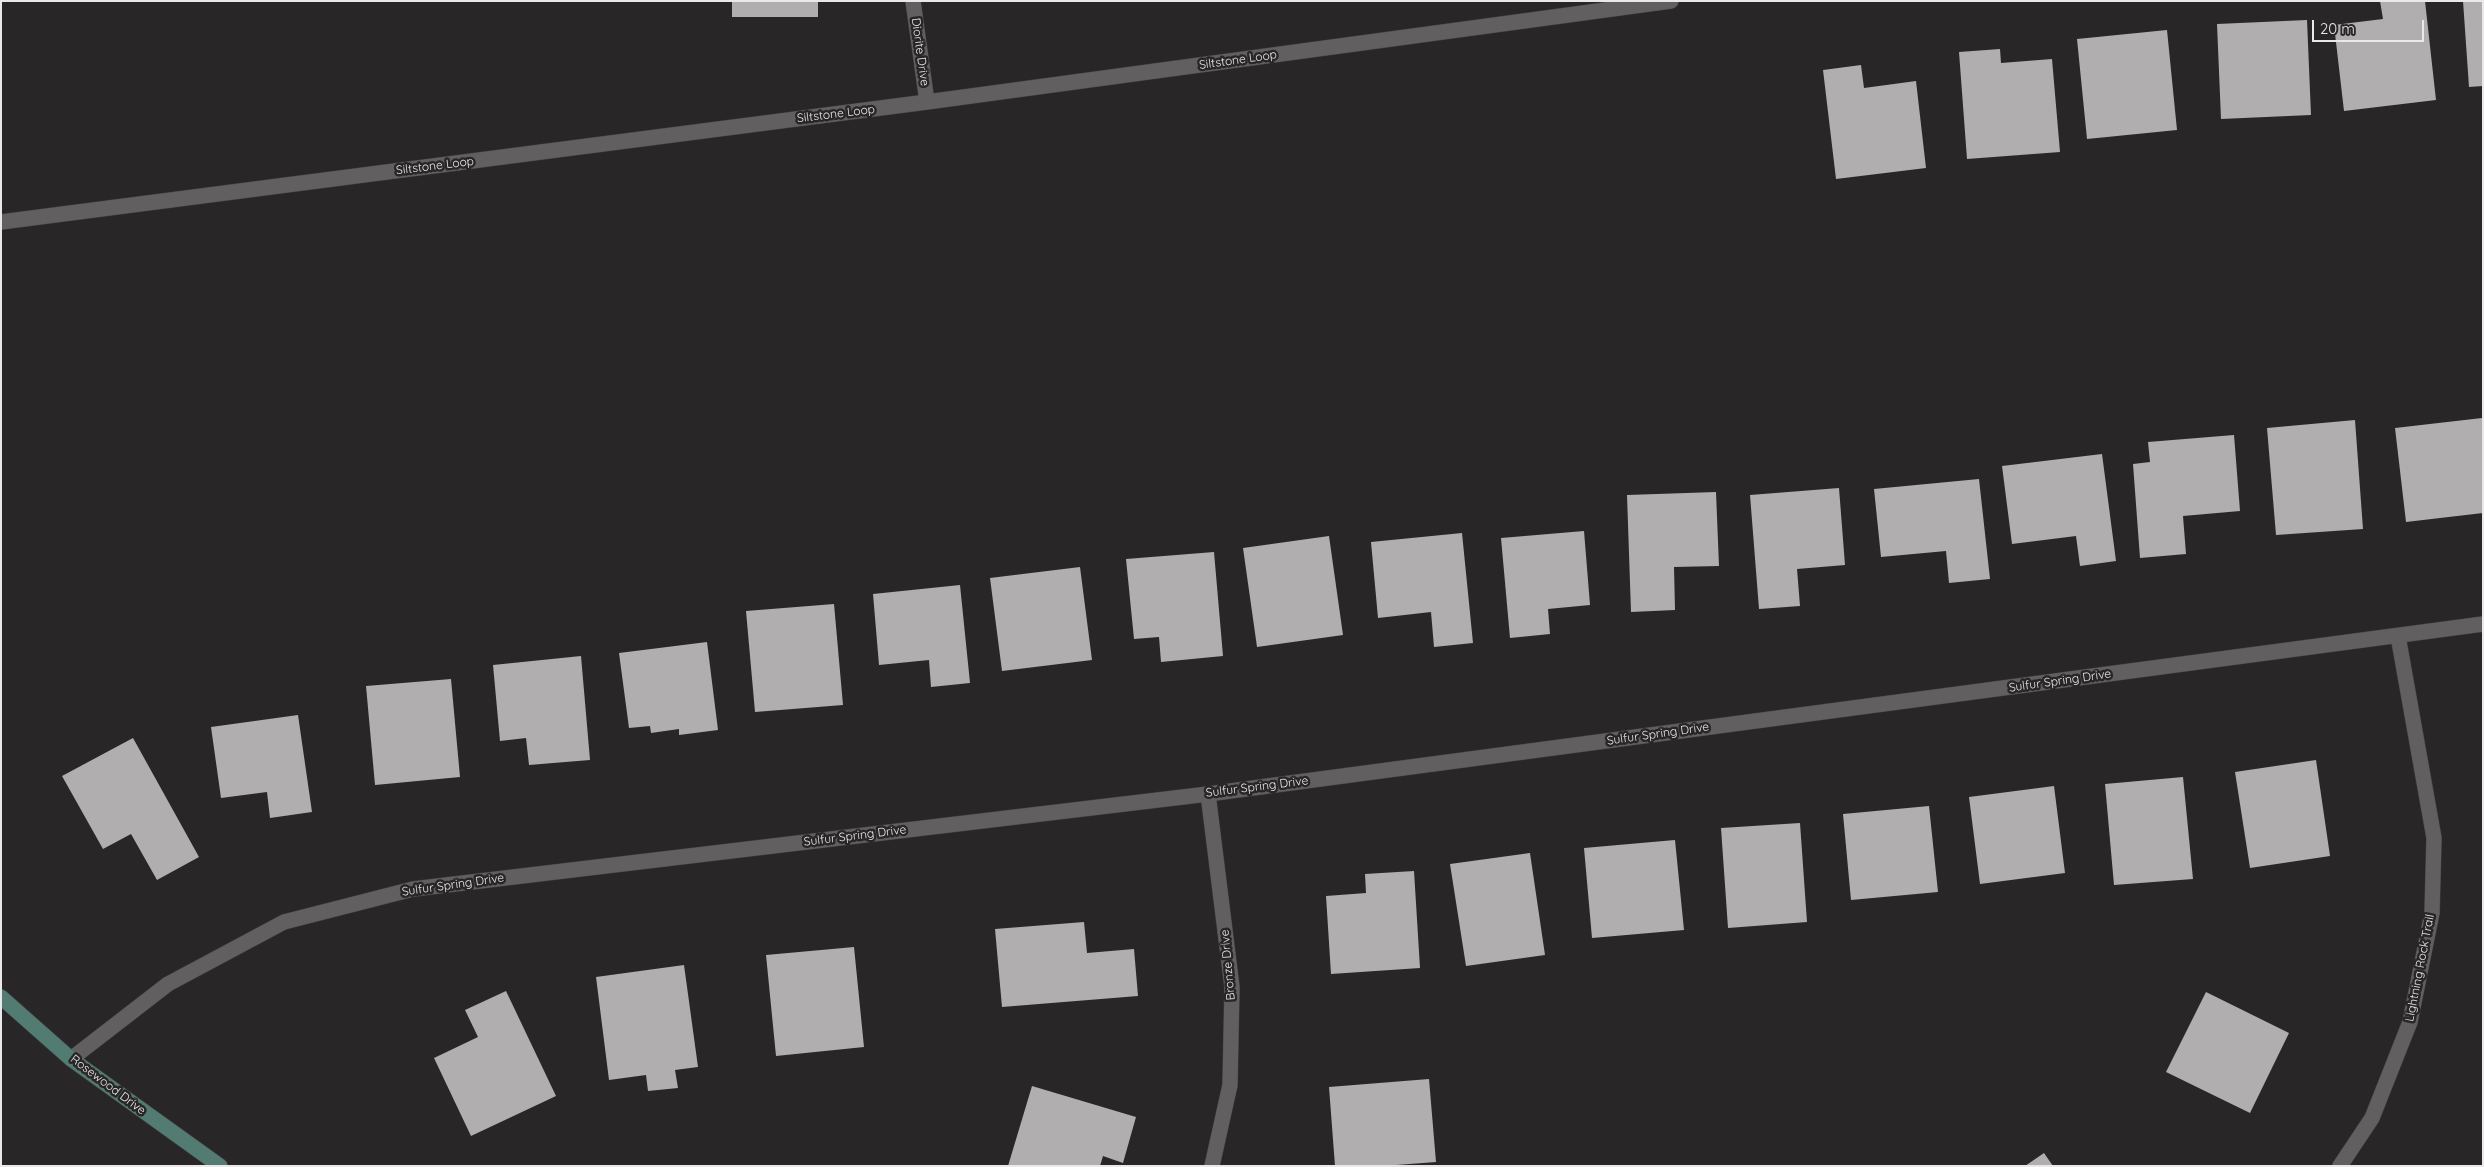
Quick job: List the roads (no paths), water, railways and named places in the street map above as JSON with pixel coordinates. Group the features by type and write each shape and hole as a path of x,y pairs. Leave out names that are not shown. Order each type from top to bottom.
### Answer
{"street":[{"name":"Diorite Drive","path":"913,1 927,102"},
{"name":"Siltstone Loop","path":"1,222 927,102 1671,1"},
{"name":"Sulfur Spring Drive","path":"72,1059 168,984 284,922 413,889 1208,794 2483,624"},
{"name":"Lightning Rock Trail","path":"2340,1166 2372,1118 2410,1022 2432,913 2434,838 2398,636"},
{"name":"Bronze Drive","path":"1208,794 1232,987 1230,1085 1212,1166"},
{"name":"Rosewood Drive","path":"1,997 72,1059 220,1166"}]}
